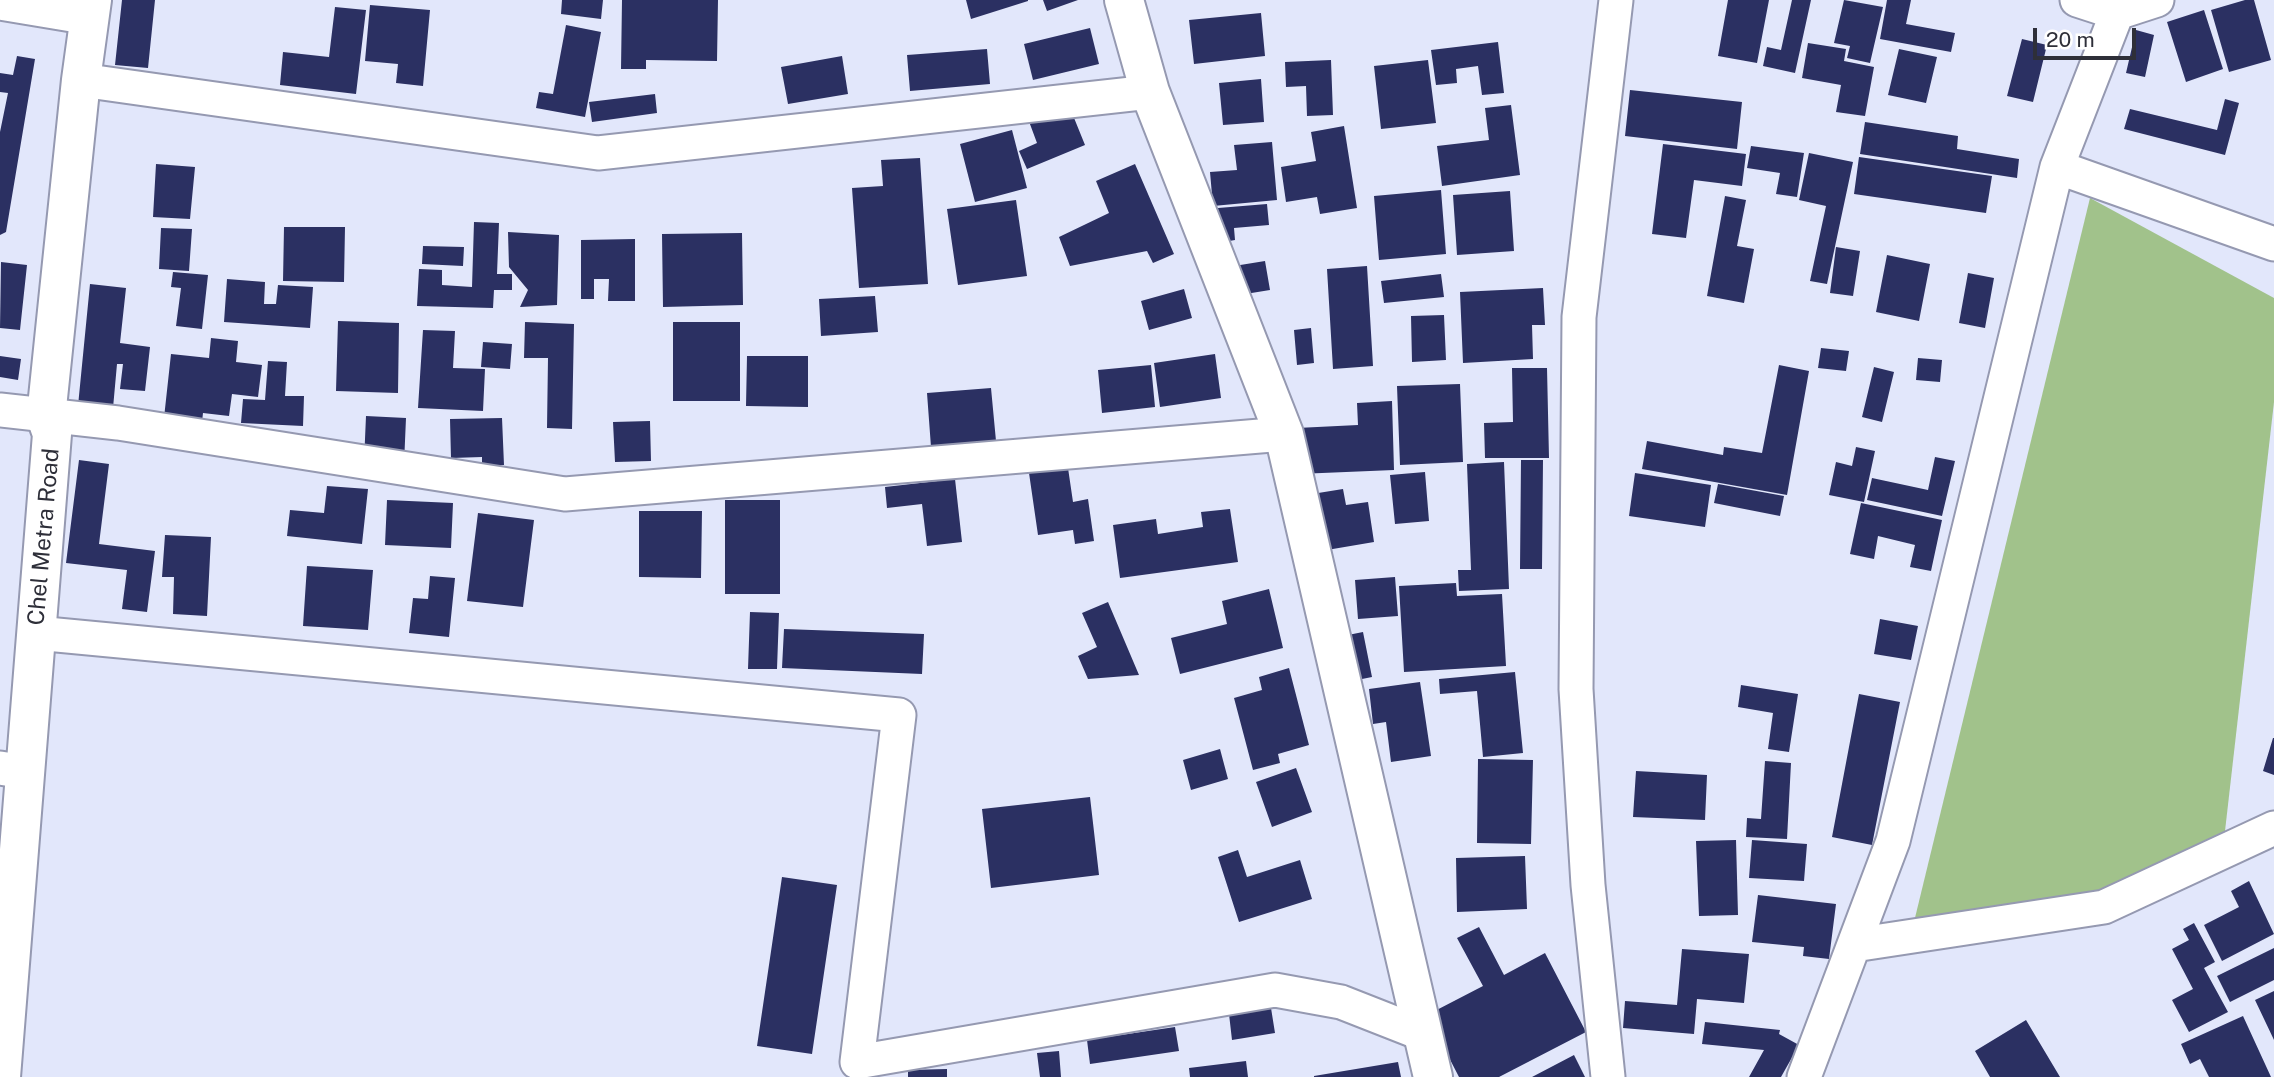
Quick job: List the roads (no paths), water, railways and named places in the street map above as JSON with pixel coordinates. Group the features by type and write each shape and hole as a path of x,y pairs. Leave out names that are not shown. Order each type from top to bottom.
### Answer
{"street":[{"path":"1124,0 1150,92 1284,434 1420,1033 1433,1077"},
{"path":"1608,1077 1588,885 1576,689 1578,331 1616,0"},
{"path":"2077,0 2118,7 2157,0"},
{"path":"0,3 91,9"},
{"path":"1804,1077 1893,841 2057,167 2118,7"},
{"name":"Chel Metra Road","path":"1,1077 12,770 36,634 52,434 46,417 81,80 91,9"},
{"path":"81,80 598,153 1150,92"},
{"path":"2057,167 2274,244"},
{"path":"0,410 117,423 565,494 1284,434"},
{"path":"36,634 899,715 857,1062 1275,990 1341,1002 1420,1033"},
{"path":"1854,945 2104,907 2274,828"}]}
